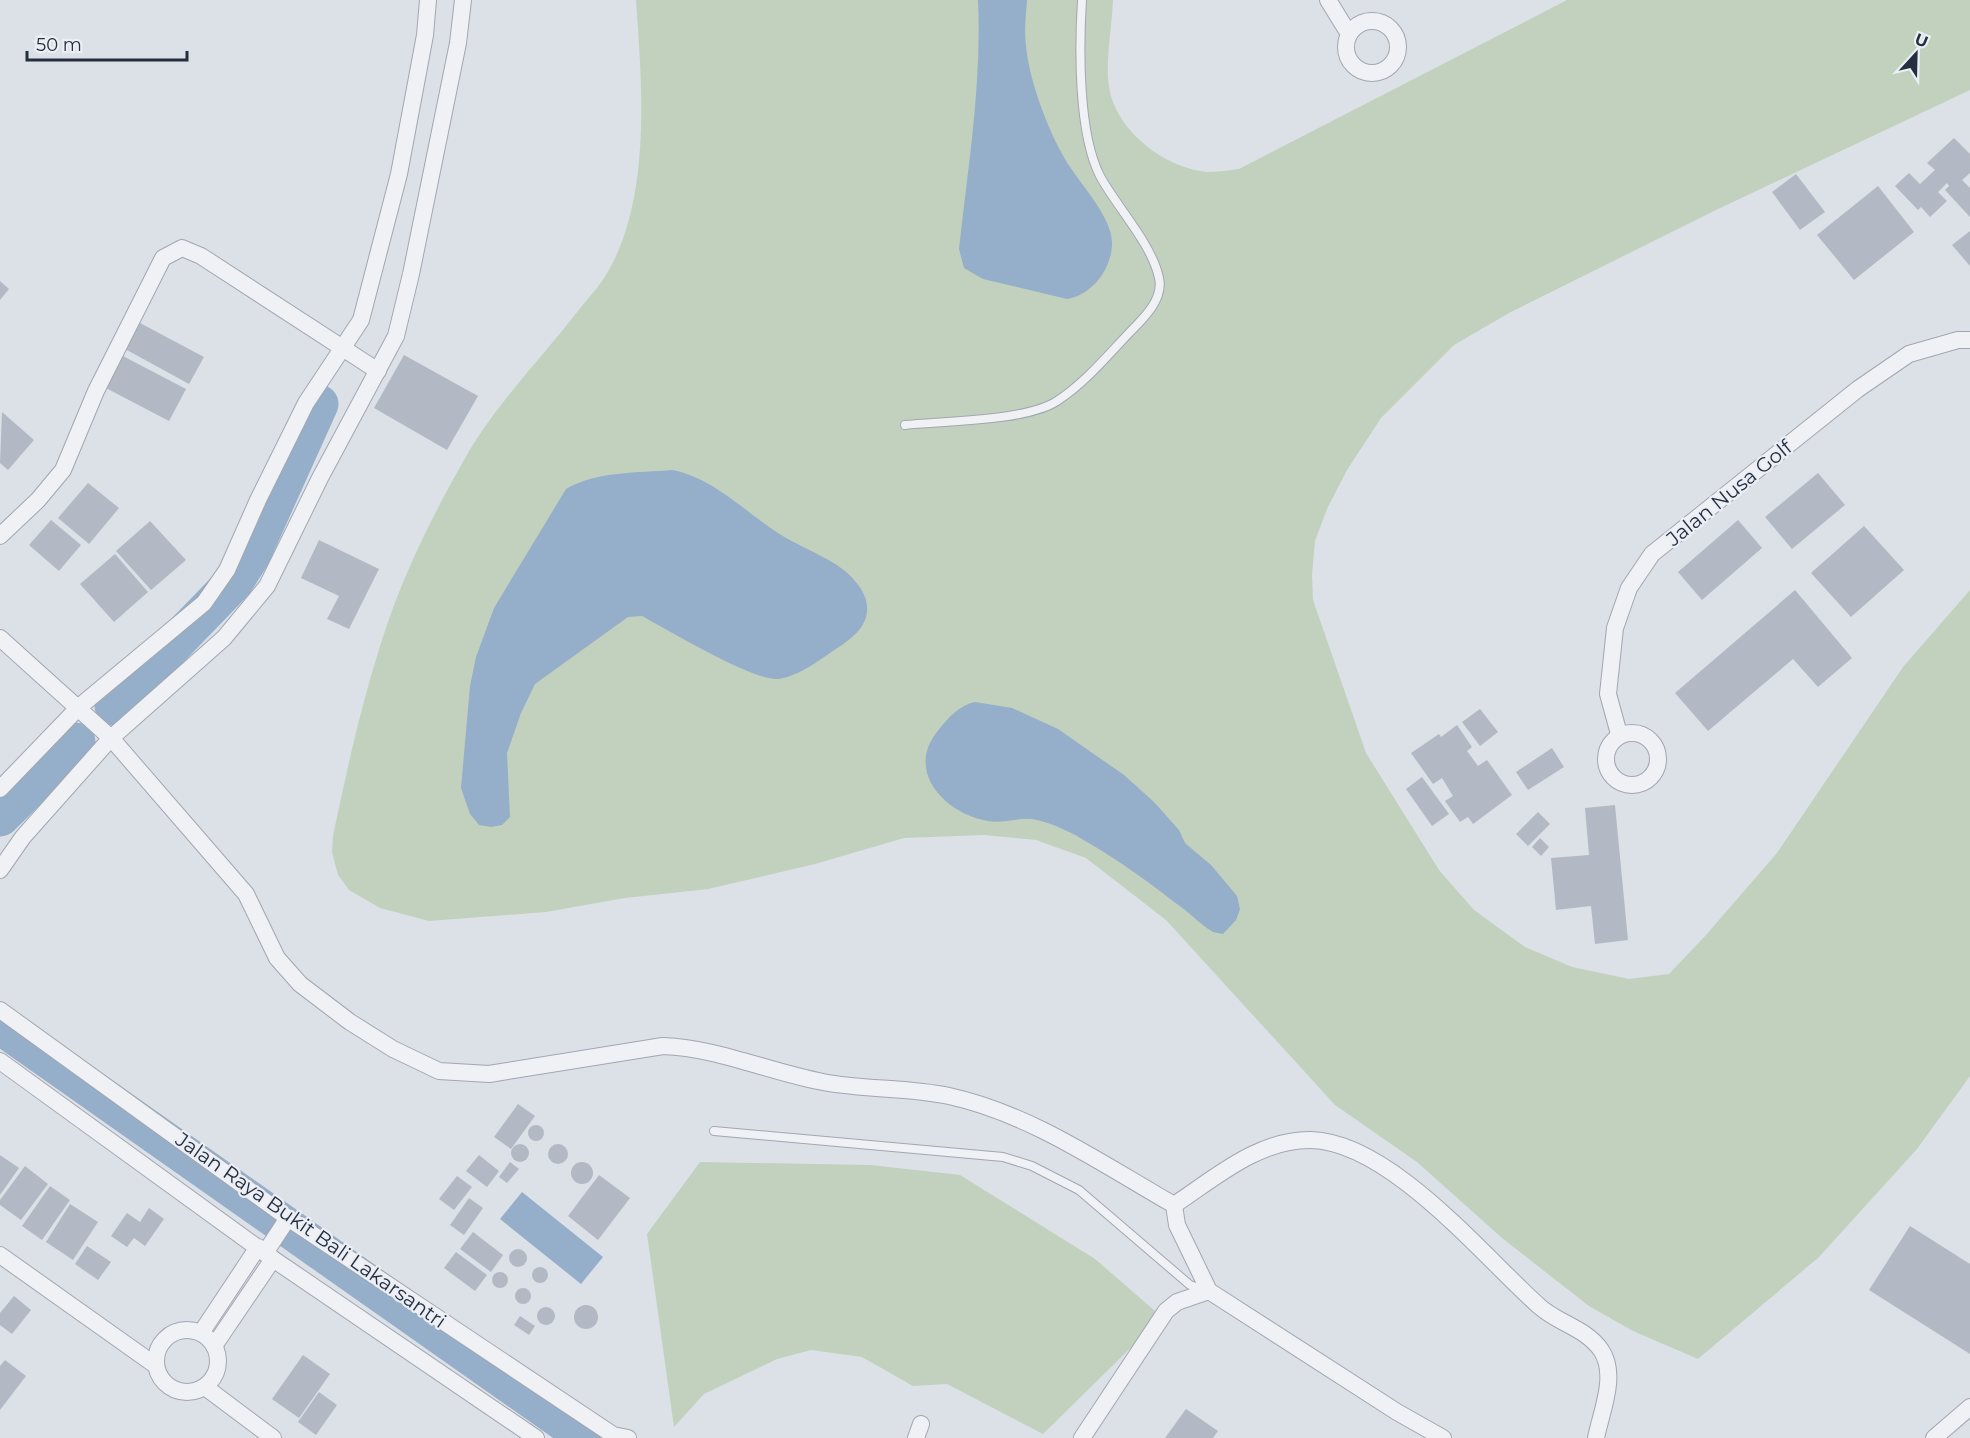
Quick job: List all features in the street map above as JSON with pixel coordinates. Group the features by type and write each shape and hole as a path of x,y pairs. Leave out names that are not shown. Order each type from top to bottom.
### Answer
{"street":[{"path":"0,789 79,707 204,603 227,570 258,500 306,403 361,320 375,272 407,130 425,35 428,0"},
{"path":"2,862 111,738 224,638 267,586 320,478 396,336 459,43 463,0"},
{"path":"1328,0 1349,34"},
{"path":"0,536 38,500 63,470 96,391 164,258 182,248 201,256 378,371"},
{"name":"Jalan Nusa Golf","path":"1619,734 1608,693 1615,628 1629,588 1652,554 1858,389 1910,354 1958,340 1970,340"},
{"path":"0,638 111,738 246,894 277,958 300,984 350,1022 393,1049 439,1071 489,1074 663,1046 691,1047 824,1082 950,1096 1043,1130 1174,1205"},
{"name":"Jalan Raya Bukit Bali Lakarsantri","path":"0,1010 286,1220 613,1435 628,1438"},
{"path":"0,1061 536,1438"},
{"path":"1174,1205 1239,1161 1277,1146 1312,1140 1350,1149 1388,1170 1437,1208 1541,1308 1581,1331 1602,1351 1610,1377 1596,1438"},
{"path":"1174,1205 1177,1224 1209,1291 1397,1412 1443,1438"},
{"path":"214,1346 286,1220"},
{"path":"201,1333 267,1250"},
{"path":"0,1255 155,1365"},
{"path":"1082,1438 1166,1311 1177,1302 1209,1291"},
{"path":"192,1330 201,1333 214,1346 218,1359 218,1370 205,1387 184,1393 174,1390 158,1375 155,1365 159,1346 173,1333 192,1330"},
{"path":"205,1387 273,1438"},
{"path":"1934,1438 1970,1407"}],"lane":[{"path":"905,425 1028,413 1056,402 1080,383 1144,317 1156,300 1160,280 1124,211 1100,175 1087,135 1080,39 1082,0"},
{"path":"714,1131 970,1153 1003,1157 1022,1163 1079,1190 1190,1286 1209,1291"}],"green space":[{"path":"636,0 1113,0 1108,78 1113,103 1121,118 1132,132 1159,155 1191,169 1207,172 1239,169 1567,0 1970,0 1970,90 1716,210 1509,313 1454,345 1381,418 1347,470 1327,509 1315,541 1312,575 1313,600 1366,753 1439,870 1474,910 1525,947 1572,967 1629,979 1669,974 1706,935 1777,853 1903,667 1970,590 1970,1076 1917,1149 1819,1257 1698,1359 1633,1331 1589,1306 1502,1238 1417,1162 1335,1105 1166,920 1086,858 1036,840 984,835 904,838 815,864 708,889 625,898 546,912 429,921 380,908 349,890 338,875 332,852 333,836 371,675 404,581 432,519 476,440 503,402 600,284 621,245 631,212 640,141 640,68"},
{"path":"700,1162 870,1165 960,1175 1095,1259 1162,1317 1043,1434 947,1384 913,1386 862,1357 811,1350 777,1359 704,1394 674,1427 647,1234"}],"water":[{"path":"978,0 1027,0 1026,46 1040,104 1065,159 1101,211 1111,233 1111,253 1104,271 1092,286 1076,297 1067,299 983,279 964,268 959,249 976,94"},
{"path":"673,470 702,480 778,533 845,571 863,592 867,608 865,621 848,641 812,665 795,674 778,679 750,672 731,664 642,616 628,617 535,684 521,713 507,753 510,817 502,825 491,827 479,825 470,814 461,788 470,686 476,657 494,608 566,489 604,476"},
{"path":"975,702 1012,708 1058,729 1124,775 1154,802 1179,830 1185,843 1211,865 1237,896 1240,909 1236,920 1223,934 1213,932 1135,873 1070,832 1031,819 1000,822 972,817 945,800 935,789 928,776 926,762 928,747 949,718 959,709"},
{"path":"522,1192 603,1257 581,1284 500,1219"}],"building":[{"path":"1954,138 1970,154 1970,173 1962,180 1970,188 1970,217 1945,190 1949,186 1947,183 1938,192 1947,201 1930,217 1921,207 1918,210 1895,186 1909,173 1920,184 1935,170 1927,163"},
{"path":"1796,174 1825,212 1800,230 1772,192"},
{"path":"1878,186 1914,232 1854,280 1817,235"},
{"path":"1970,231 1970,266 1952,245"},
{"path":"0,281 9,289 0,300"},
{"path":"140,323 204,357 189,384 125,349"},
{"path":"121,355 186,389 169,421 104,387"},
{"path":"404,355 478,396 447,450 374,408"},
{"path":"2,412 34,440 8,470 0,463"},
{"path":"1818,473 1845,505 1792,549 1765,517"},
{"path":"88,483 119,508 89,544 58,518"},
{"path":"51,520 81,545 59,571 29,545"},
{"path":"1738,520 1762,548 1702,600 1678,572"},
{"path":"150,521 186,560 151,590 116,551"},
{"path":"1864,526 1904,570 1851,617 1811,573"},
{"path":"319,540 379,569 349,629 327,619 339,596 301,578"},
{"path":"115,554 148,592 114,622 80,584"},
{"path":"1795,590 1852,658 1818,687 1793,659 1708,731 1675,693"},
{"path":"1480,709 1498,732 1480,746 1462,722"},
{"path":"1457,725 1472,747 1467,751 1478,766 1487,760 1512,795 1473,824 1468,817 1460,822 1445,801 1453,796 1442,778 1433,784 1411,753 1439,734 1441,737"},
{"path":"1552,748 1564,767 1528,790 1516,772"},
{"path":"1422,777 1449,814 1432,826 1406,789"},
{"path":"1615,805 1628,940 1595,944 1591,906 1556,910 1551,858 1589,855 1585,808"},
{"path":"1538,812 1550,824 1528,846 1516,834"},
{"path":"1540,838 1549,847 1541,856 1532,847"},
{"path":"518,1104 535,1116 511,1149 494,1137"},
{"path":"533,1125 539,1125 544,1133 542,1139 533,1141 528,1136 528,1130"},
{"path":"520,1144 526,1147 529,1153 526,1159 520,1162 514,1159 511,1153 514,1147"},
{"path":"558,1144 565,1147 568,1154 565,1161 558,1164 551,1161 548,1154 551,1147"},
{"path":"0,1155 19,1168 0,1195"},
{"path":"479,1155 499,1171 487,1187 466,1171"},
{"path":"510,1162 519,1169 507,1183 499,1177"},
{"path":"582,1162 590,1165 593,1173 590,1181 582,1184 574,1181 571,1173 574,1165"},
{"path":"25,1166 48,1184 21,1220 0,1205 0,1200"},
{"path":"599,1175 630,1198 598,1240 568,1216"},
{"path":"457,1176 472,1187 454,1210 439,1199"},
{"path":"50,1186 70,1200 42,1240 22,1226"},
{"path":"469,1198 483,1208 464,1235 450,1225"},
{"path":"70,1204 98,1222 73,1260 46,1242"},
{"path":"149,1208 164,1219 145,1246 134,1238 127,1247 111,1236 127,1213 140,1222"},
{"path":"1910,1226 1970,1264 1970,1354 1869,1290"},
{"path":"473,1232 503,1255 491,1272 460,1249"},
{"path":"87,1246 111,1262 98,1280 75,1264"},
{"path":"518,1249 524,1252 527,1258 524,1264 518,1267 512,1264 509,1258 512,1252"},
{"path":"456,1252 487,1275 475,1291 444,1268"},
{"path":"540,1267 546,1269 548,1275 546,1281 540,1283 534,1281 532,1275 534,1269"},
{"path":"497,1272 503,1272 508,1280 506,1286 497,1288 492,1283 492,1277"},
{"path":"520,1288 526,1288 531,1296 529,1302 520,1304 515,1299 515,1293"},
{"path":"14,1296 31,1310 12,1334 0,1325 0,1313"},
{"path":"586,1305 594,1309 598,1317 594,1325 586,1329 578,1325 574,1317 578,1309"},
{"path":"546,1307 552,1310 555,1316 552,1322 546,1325 540,1322 537,1316 540,1310"},
{"path":"520,1316 535,1326 529,1335 514,1325"},
{"path":"303,1355 330,1374 299,1418 272,1399"},
{"path":"5,1360 26,1376 0,1410 0,1366"},
{"path":"319,1392 337,1405 316,1435 298,1422"},
{"path":"1186,1409 1218,1431 1213,1438 1165,1438"}],"waterway":[{"path":"114,706 234,582 251,555 319,404"},
{"path":"0,817 76,742"},
{"path":"0,1025 587,1438"}]}
